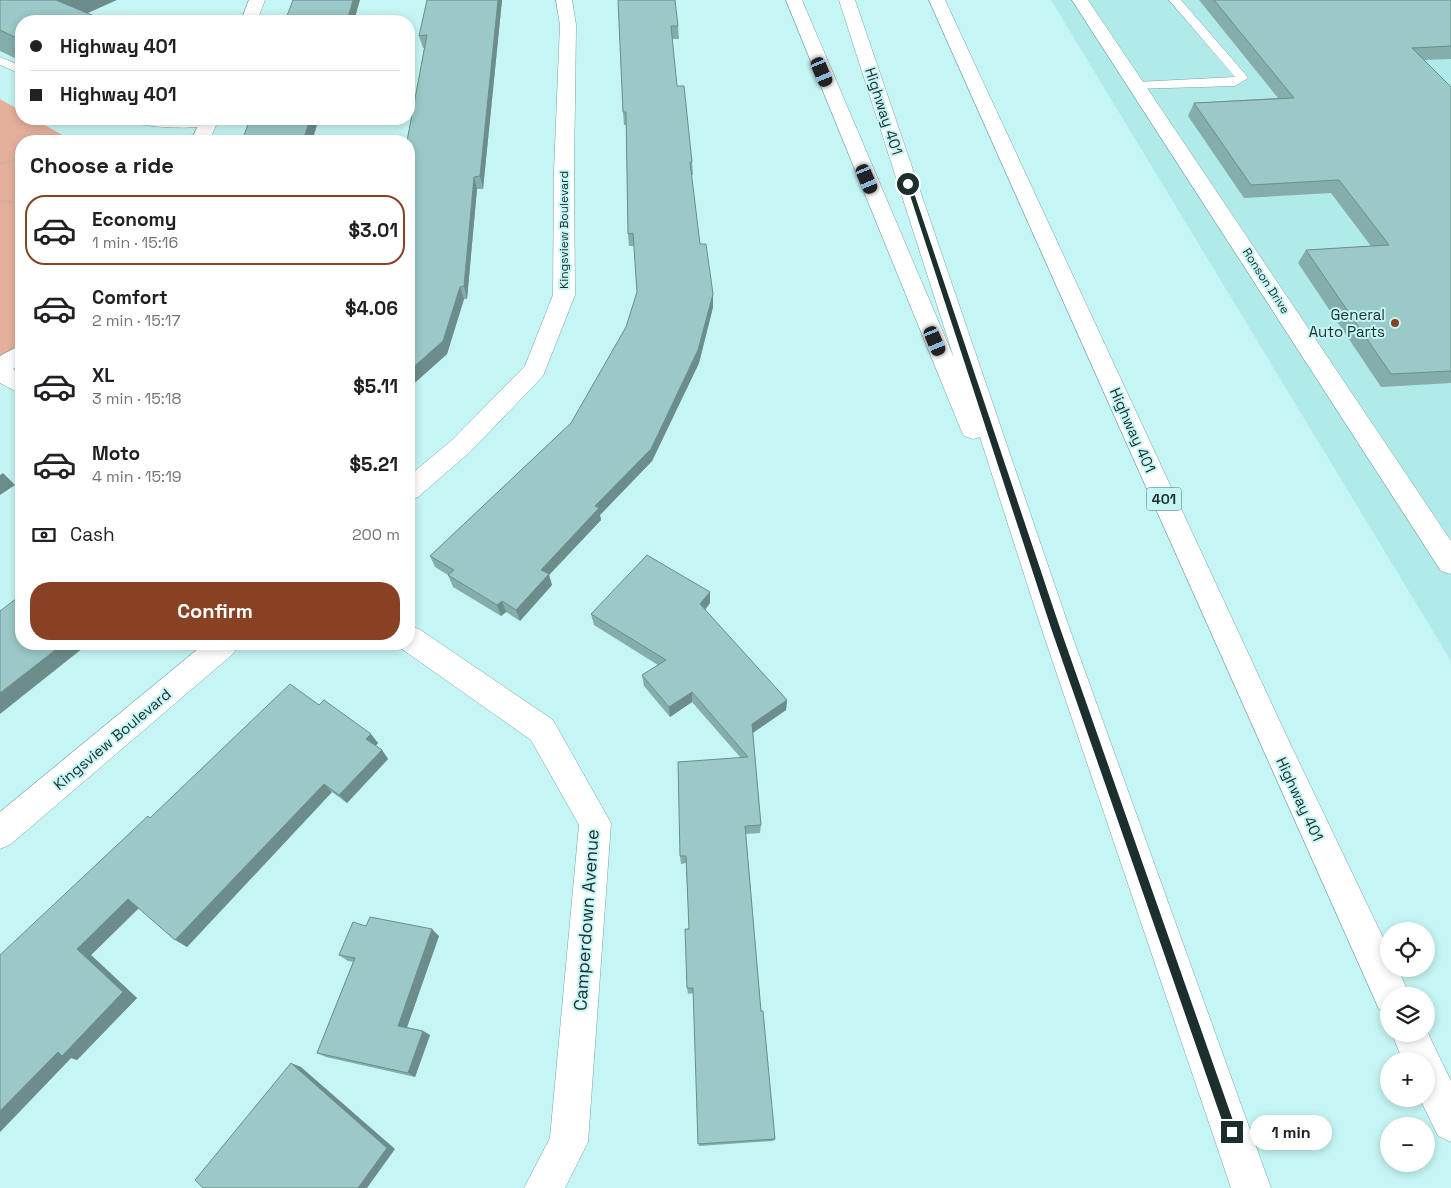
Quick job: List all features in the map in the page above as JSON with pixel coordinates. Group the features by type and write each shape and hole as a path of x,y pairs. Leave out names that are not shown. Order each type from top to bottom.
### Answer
{"main road":[{"path":"251,15 257,0"},
{"name":"Kingsview Boulevard","path":"415,485 461,446 535,370 564,295 564,171 568,25 564,0"},
{"path":"794,0 1055,628"},
{"name":"Highway 401","path":"847,0 1055,628 1251,1188"},
{"name":"Highway 401","path":"937,0 1277,749 1388,987"},
{"name":"Ronson Drive","path":"1080,0 1451,563"},
{"path":"0,366 15,357"},
{"path":"0,372 15,382"},
{"name":"Camperdown Avenue","path":"415,642 542,730 595,823 569,1142 544,1188"},
{"name":"Kingsview Boulevard","path":"0,833 217,650"},
{"path":"1435,1089 1451,1123"}],"lane":[{"path":"1137,86 1235,82 1242,78 1175,0"},
{"path":"0,61 15,67"}],"path":[{"path":"0,164 15,160"},
{"path":"0,201 15,202"}],"shaded area":[{"path":"1051,0 1451,0 1451,661"},
{"path":"0,99 15,108 15,125 45,125 62,135 15,135 15,356 0,365"}],"building":[{"path":"0,0 56,0 92,15 15,15 15,37 0,30"},
{"path":"293,0 353,0 349,15 287,15"},
{"path":"427,0 498,0 480,176 474,177 464,286 460,287 443,341 415,366 415,135 408,135 410,125 415,125 415,99 427,35 419,36"},
{"path":"618,0 675,0 678,26 671,26 677,86 684,86 692,162 690,162 700,244 706,244 713,294 698,350 651,449 595,506 599,508 541,570 549,574 516,610 502,601 497,605 448,575 454,570 430,556 571,423 626,327 637,292 633,233 628,234 626,112 623,112"},
{"path":"1214,0 1451,0 1451,46 1412,48 1451,87 1451,371 1391,374 1306,250 1389,245 1339,180 1251,185 1194,103 1294,98"},
{"path":"248,125 308,125 305,135 244,135"},
{"path":"647,555 710,592 700,604 787,700 752,724 761,825 745,826 761,1011 763,1011 775,1139 698,1144 693,988 687,988 685,929 689,929 686,856 680,856 678,762 748,757 692,692 669,707 642,675 666,660 591,614"},
{"path":"15,600 15,650 55,650 0,693 0,611"},
{"path":"290,684 319,705 324,700 371,734 366,739 382,750 339,795 324,784 175,940 128,899 77,949 123,992 62,1056 58,1052 0,1111 0,955 148,816 150,818"},
{"path":"370,917 432,929 398,1026 423,1031 408,1073 317,1053 355,958 339,955 353,922 366,926"},
{"path":"291,1063 387,1148 358,1188 203,1188 195,1180"}],"place":[{"name":"General Auto Parts","path":"1395,323"}],"route":[{"path":"908,184 1055,628 1232,1132"}]}
